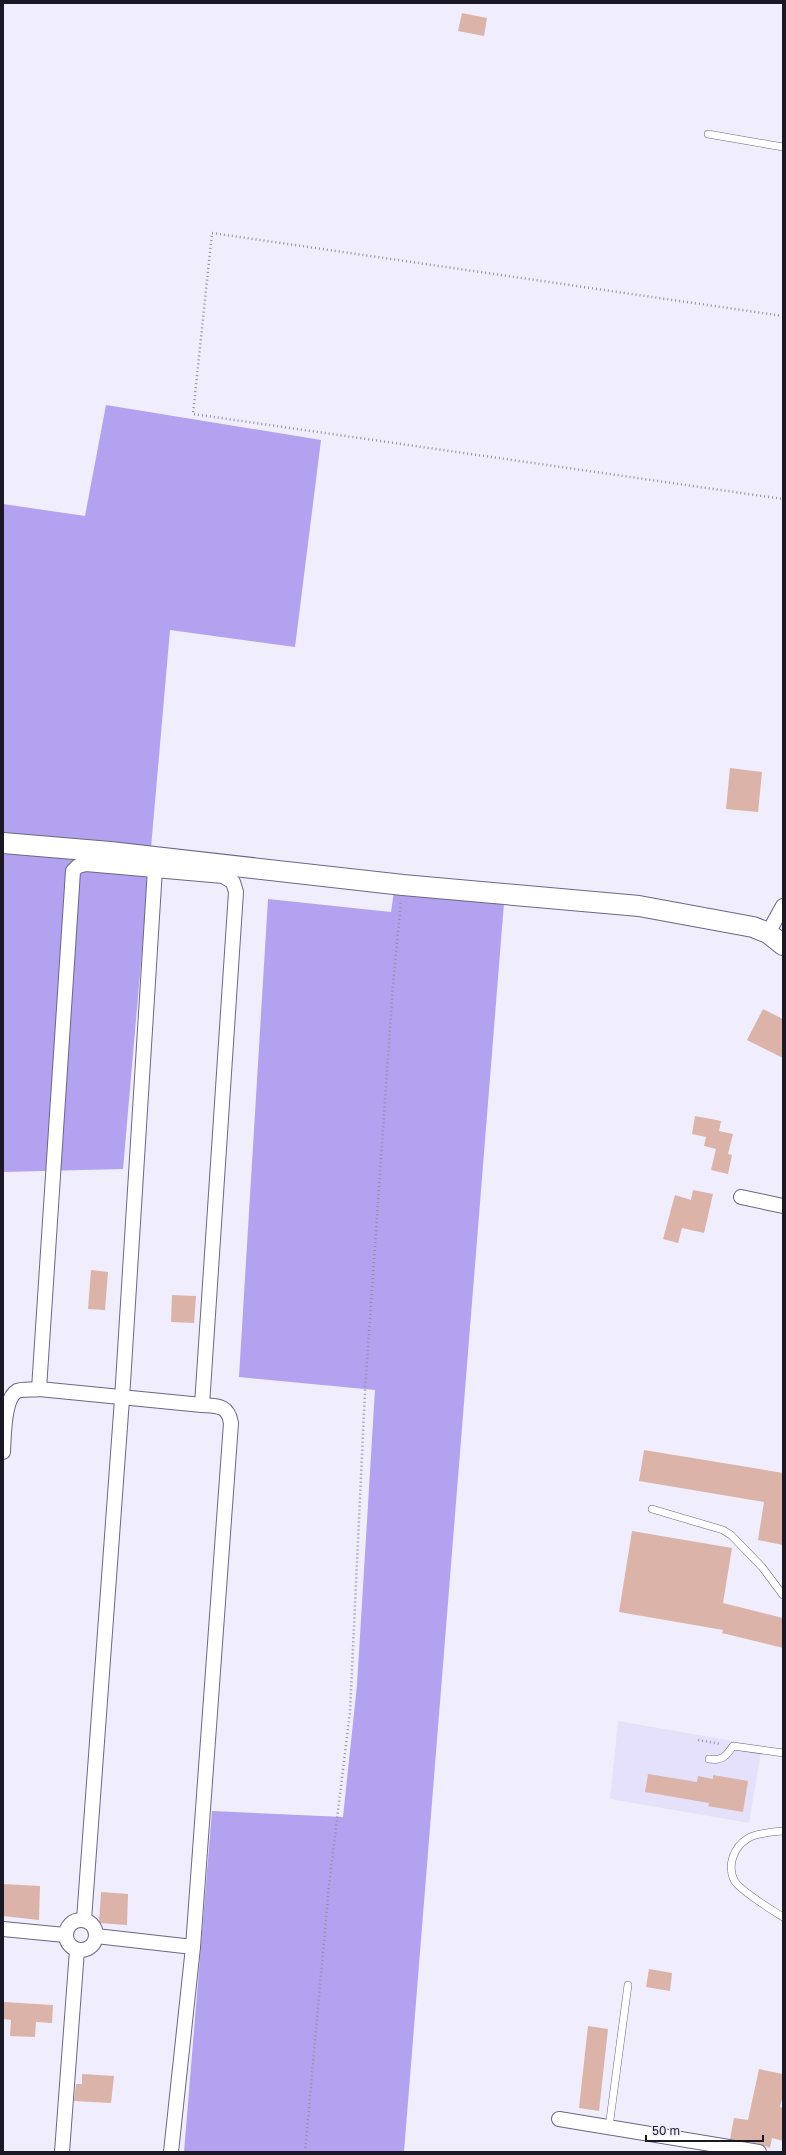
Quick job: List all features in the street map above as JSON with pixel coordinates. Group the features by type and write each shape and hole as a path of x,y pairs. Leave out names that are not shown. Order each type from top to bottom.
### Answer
{"street":[{"path":"3,843 110,852 403,885 639,906 728,922 778,918 783,945"},
{"path":"39,1389 73,871 78,866 86,864 155,869 223,876 233,882 236,892 202,1405"},
{"path":"84,1920 122,1399 155,869"},
{"path":"741,1197 783,1206"},
{"path":"3,1452 7,1410 10,1398 17,1391 39,1389 122,1399 202,1405 225,1409 230,1414 231,1423 193,1946 171,2152"},
{"path":"84,1920 93,1926 96,1936 90,1947 77,1950 68,1944 65,1935 71,1923 84,1920"},
{"path":"3,1929 65,1935"},
{"path":"96,1936 193,1946"},
{"path":"62,2152 77,1950"},
{"path":"559,2119 759,2152"}],"lane":[{"path":"708,134 783,147"},
{"path":"652,1509 727,1532 762,1567 783,1595"},
{"path":"709,1759 717,1760 724,1758 733,1746 783,1753"},
{"path":"783,1831 747,1838 734,1852 730,1866 734,1881 759,1902 783,1917"},
{"path":"609,2127 628,1985"}],"path":[{"path":"783,316 212,233 193,414 783,499"},
{"path":"304,2152 329,1885 350,1712 366,1383 393,992 403,885"},
{"path":"698,1740 733,1746"}],"shaded area":[{"path":"106,405 321,440 295,647 170,630 123,1169 3,1172 3,504 85,516"},
{"path":"394,891 504,903 404,2152 184,2152 212,1811 343,1817 357,1685 375,1390 239,1377 268,899 391,912"},
{"path":"618,1721 762,1746 749,1823 610,1799"}],"building":[{"path":"462,13 487,18 484,36 458,31"},
{"path":"730,768 762,772 758,812 726,809"},
{"path":"763,1009 783,1019 783,1058 747,1040"},
{"path":"695,1116 721,1121 719,1131 733,1134 728,1154 732,1155 728,1174 711,1170 716,1149 704,1146 706,1137 692,1134"},
{"path":"693,1190 713,1194 704,1233 682,1228 678,1243 663,1239 675,1195 691,1200"},
{"path":"91,1270 108,1272 105,1310 88,1309"},
{"path":"172,1295 196,1296 194,1323 171,1322"},
{"path":"644,1450 783,1473 783,1545 758,1540 764,1502 639,1481"},
{"path":"632,1531 732,1548 723,1603 783,1618 783,1648 722,1633 723,1630 619,1612"},
{"path":"648,1774 697,1782 698,1776 713,1779 713,1775 748,1781 743,1812 708,1806 709,1803 645,1792"},
{"path":"3,1884 40,1886 39,1920 3,1916"},
{"path":"101,1892 128,1894 127,1925 99,1923"},
{"path":"649,1969 672,1973 670,1991 646,1987"},
{"path":"4,2002 53,2005 52,2023 36,2022 35,2037 10,2036 11,2020 3,2019"},
{"path":"588,2026 608,2029 599,2111 579,2108"},
{"path":"759,2069 783,2074 783,2094 780,2107 783,2108 783,2141 772,2138 770,2148 760,2144 730,2139 734,2118 748,2120"},
{"path":"82,2074 114,2076 111,2103 74,2101 76,2084 82,2084"}]}
